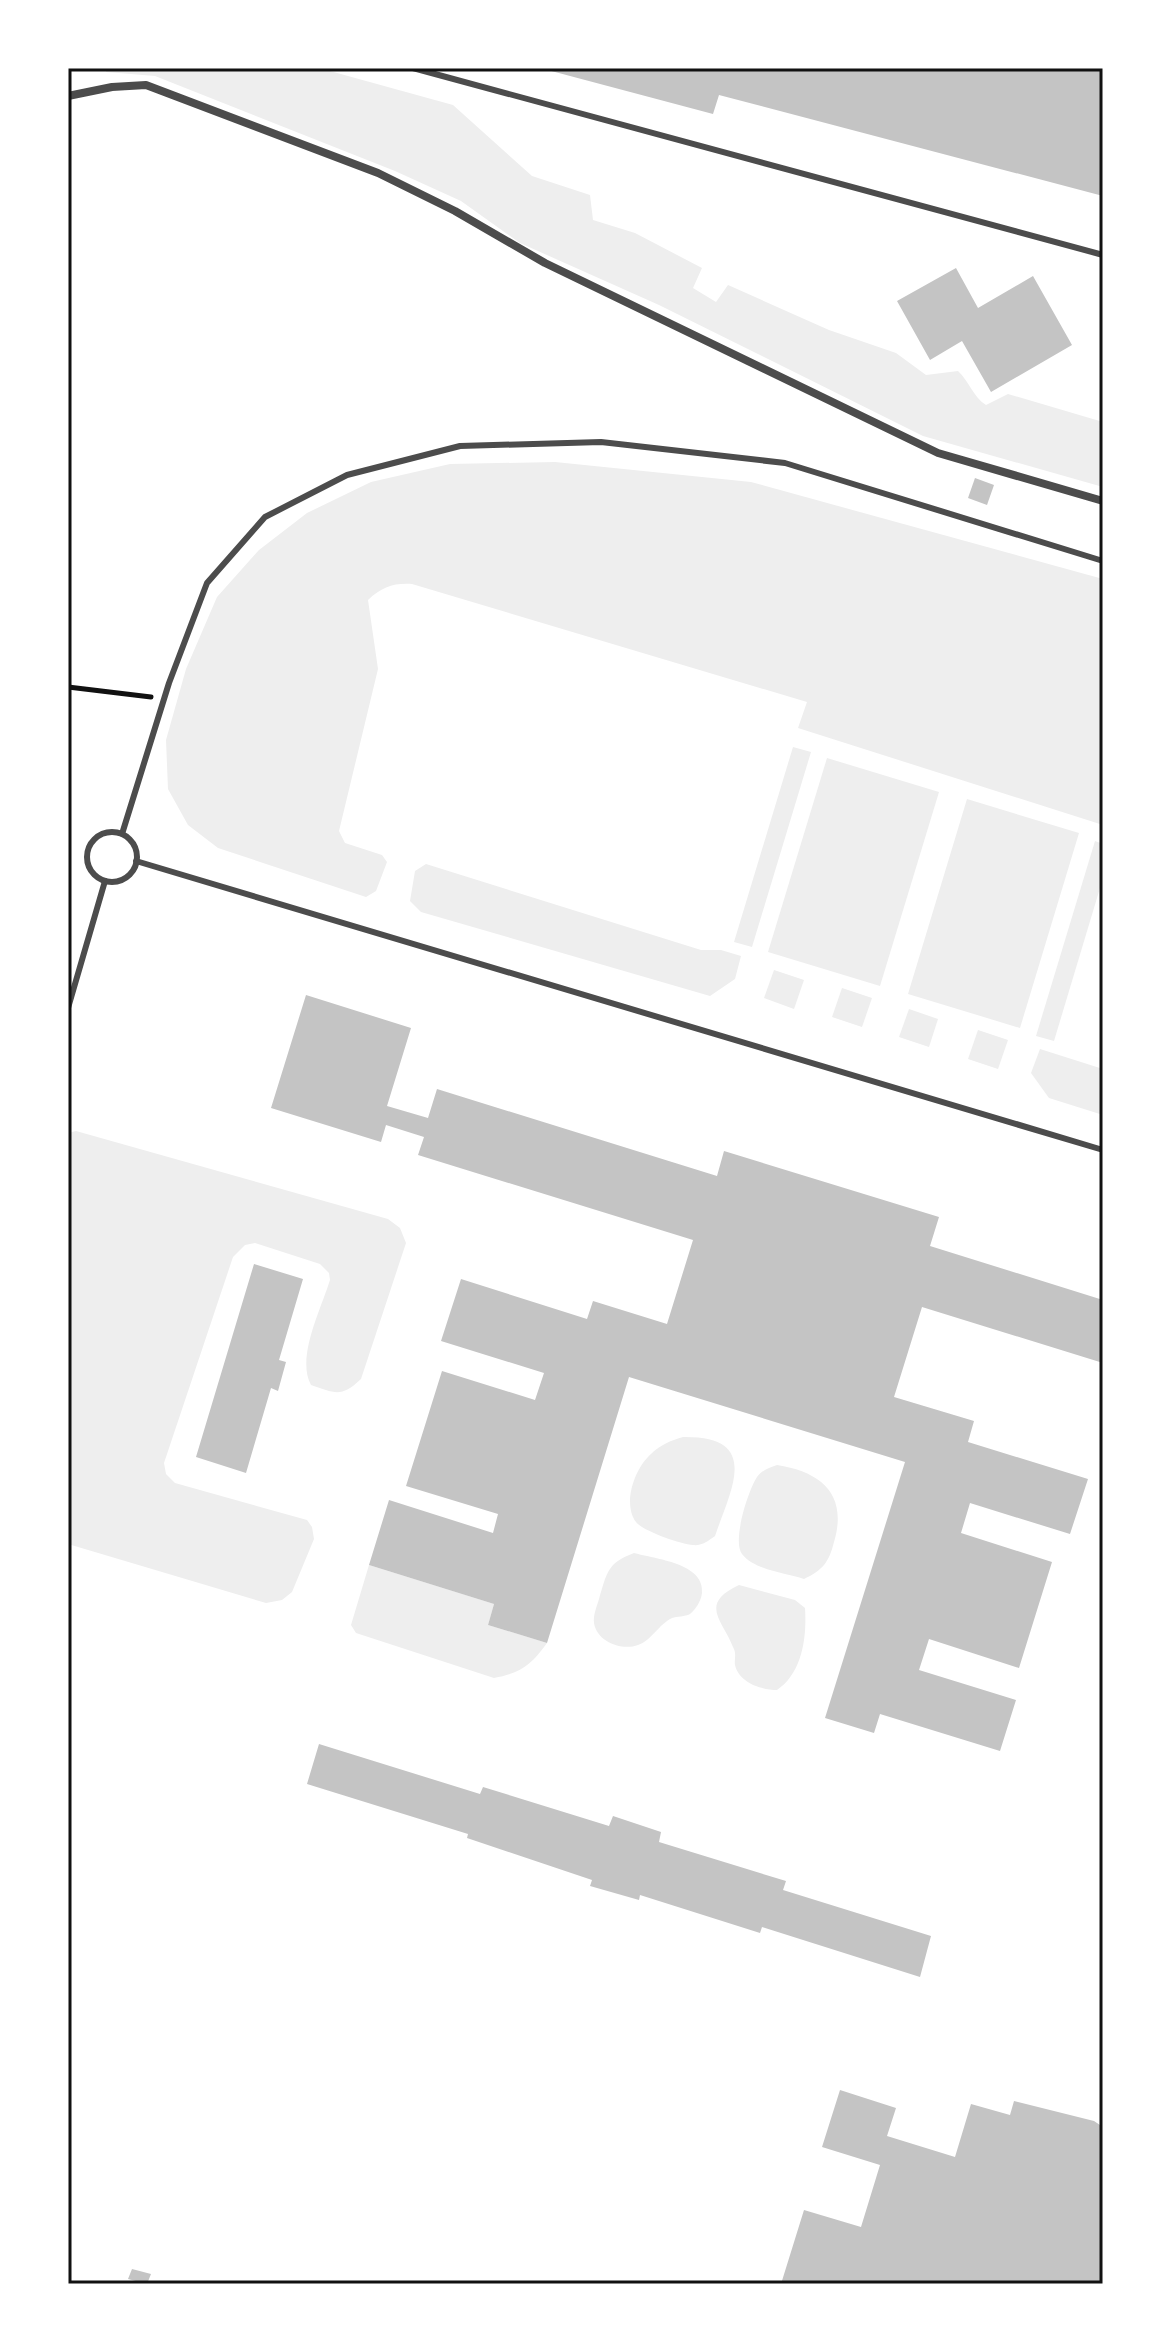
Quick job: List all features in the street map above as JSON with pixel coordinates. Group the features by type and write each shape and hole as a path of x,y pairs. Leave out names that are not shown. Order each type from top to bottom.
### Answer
{"street":[{"path":"68,96 112,87 146,85 378,173 455,211 545,263 938,453 1103,501"}],"lane":[{"path":"413,68 1103,255"},
{"path":"122,834 164,699 207,583 265,517 347,475 460,446 601,442 785,463 1103,561"},
{"path":"113,832 122,834 134,845 136,861 128,876 121,880 105,881 91,872 86,857 97,836 113,832"},
{"path":"136,861 1103,1150"},
{"path":"68,1008 105,881"}],"path":[{"path":"68,687 164,699"}],"shaded area":[{"path":"107,68 319,68 453,105 532,176 590,195 593,220 635,233 702,268 693,288 716,302 728,285 829,330 896,353 926,375 958,371 986,405 1008,394 1103,422 1103,487 923,436 659,305 520,243 461,201 395,171 155,76 106,72"},
{"path":"555,462 751,482 1103,579 1103,825 798,728 807,702 405,584 388,587 368,600 378,669 339,831 345,843 382,855 387,862 376,891 366,897 218,848 188,825 168,789 166,740 186,669 217,597 259,550 307,513 371,482 450,464"},
{"path":"793,747 811,752 752,947 734,942"},
{"path":"827,758 939,792 880,986 768,952"},
{"path":"967,799 1079,833 1020,1028 908,994"},
{"path":"1095,841 1103,844 1103,878 1054,1041 1036,1036"},
{"path":"426,864 701,950 721,950 741,956 735,979 710,996 421,912 410,901 415,871"},
{"path":"774,970 804,980 794,1009 764,998"},
{"path":"842,988 872,998 862,1027 832,1017"},
{"path":"909,1009 938,1019 929,1047 899,1037"},
{"path":"978,1030 1008,1040 998,1069 968,1059"},
{"path":"1040,1049 1103,1069 1103,1115 1049,1098 1031,1073"},
{"path":"76,1131 388,1219 400,1228 406,1243 361,1379 338,1392 311,1385 306,1361 330,1280 329,1273 320,1264 255,1243 245,1245 233,1257 164,1463 166,1474 175,1483 307,1520 314,1539 292,1592 282,1600 266,1603 68,1544 68,1133"},
{"path":"683,1437 708,1439 724,1445 732,1455 735,1468 728,1501 715,1536 699,1545 680,1542 646,1529 636,1522 630,1505 632,1486 645,1460 662,1445"},
{"path":"777,1465 807,1473 819,1480 828,1488 837,1511 830,1555 821,1569 804,1579 754,1564 739,1548 742,1516 753,1484 761,1473"},
{"path":"634,1553 666,1560 687,1569 701,1583 702,1593 698,1605 690,1614 667,1621 643,1643 625,1647 605,1640 596,1630 594,1617 609,1570"},
{"path":"369,1565 494,1604 488,1625 547,1643 525,1667 494,1678 356,1633 351,1625"},
{"path":"739,1585 795,1600 805,1608 801,1654 792,1674 777,1690 758,1687 746,1681 737,1671 734,1650 716,1606 719,1599"}],"building":[{"path":"540,68 1103,68 1103,196 719,95 713,114"},
{"path":"956,268 978,308 1033,276 1072,345 991,392 962,341 930,360 897,301"},
{"path":"975,478 994,485 987,505 968,498"},
{"path":"306,995 411,1028 387,1106 428,1118 437,1089 717,1176 724,1151 939,1217 930,1246 1103,1300 1103,1363 922,1307 894,1397 974,1421 968,1442 1088,1479 1070,1534 970,1503 961,1533 1052,1562 1019,1668 929,1639 919,1670 1016,1700 1000,1751 880,1714 874,1733 825,1718 905,1462 629,1377 547,1643 488,1625 494,1604 369,1565 389,1500 493,1533 498,1514 406,1486 442,1371 535,1400 544,1373 441,1341 461,1279 587,1319 593,1301 667,1324 693,1240 418,1155 424,1137 386,1125 381,1142 271,1108"},
{"path":"254,1264 303,1279 279,1360 286,1362 278,1391 271,1388 246,1473 196,1457"},
{"path":"319,1744 480,1794 483,1787 609,1826 613,1816 661,1832 659,1842 786,1881 783,1890 931,1936 920,1977 762,1927 760,1933 640,1895 639,1900 590,1886 592,1880 467,1838 468,1834 307,1784"},
{"path":"840,2090 896,2108 887,2136 955,2157 971,2104 1010,2115 1014,2101 1094,2121 1103,2127 1103,2284 781,2284 804,2210 861,2227 880,2165 822,2147"},
{"path":"132,2269 151,2274 147,2284 128,2279"}]}
